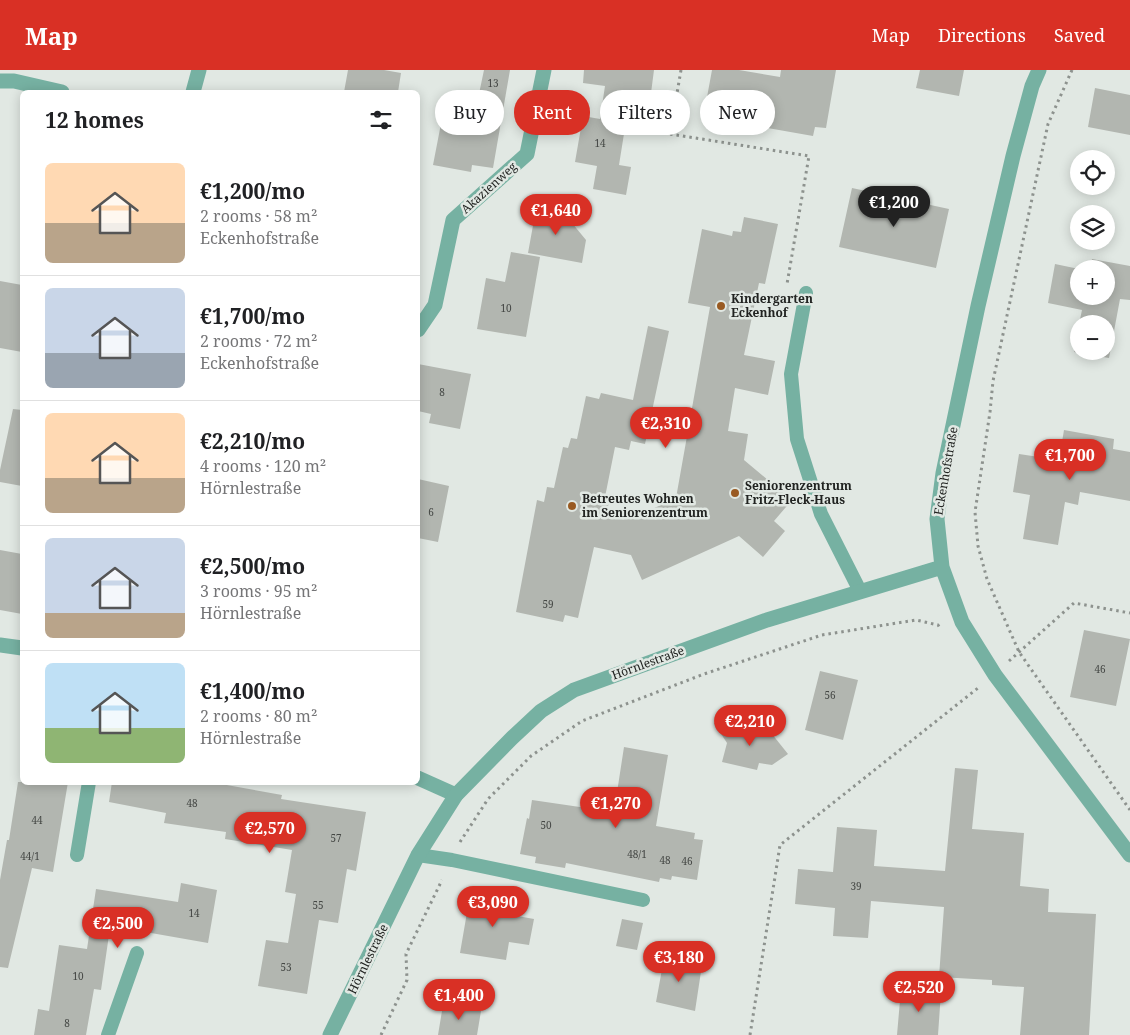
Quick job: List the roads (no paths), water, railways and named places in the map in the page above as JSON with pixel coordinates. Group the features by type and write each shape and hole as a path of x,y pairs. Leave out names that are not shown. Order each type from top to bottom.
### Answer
{"street":[{"path":"194,90 199,70"},
{"name":"Akazienweg","path":"420,327 435,305 453,220 527,154 544,70"},
{"name":"Eckenhofstraße","path":"1039,70 1032,86 1013,156 978,306 943,473 938,519 942,567 962,622 995,675 1130,855"},
{"path":"0,81 14,81 53,90"},
{"name":"Hörnlestraße","path":"330,1035 418,855 456,795 541,711 574,690 767,620 942,567"},
{"path":"0,645 20,648"},
{"path":"420,779 456,795"}],"lane":[{"path":"806,293 791,374 797,438 821,514 860,591"},
{"path":"77,855 89,785"},
{"path":"418,855 452,860 643,900"},
{"path":"108,1035 137,953"}],"place":[{"name":"Kindergarten Eckenhof","path":"721,306"},
{"name":"Seniorenzentrum Fritz-Fleck-Haus","path":"735,493"},
{"name":"Betreutes Wohnen im Seniorenzentrum","path":"572,506"}]}
